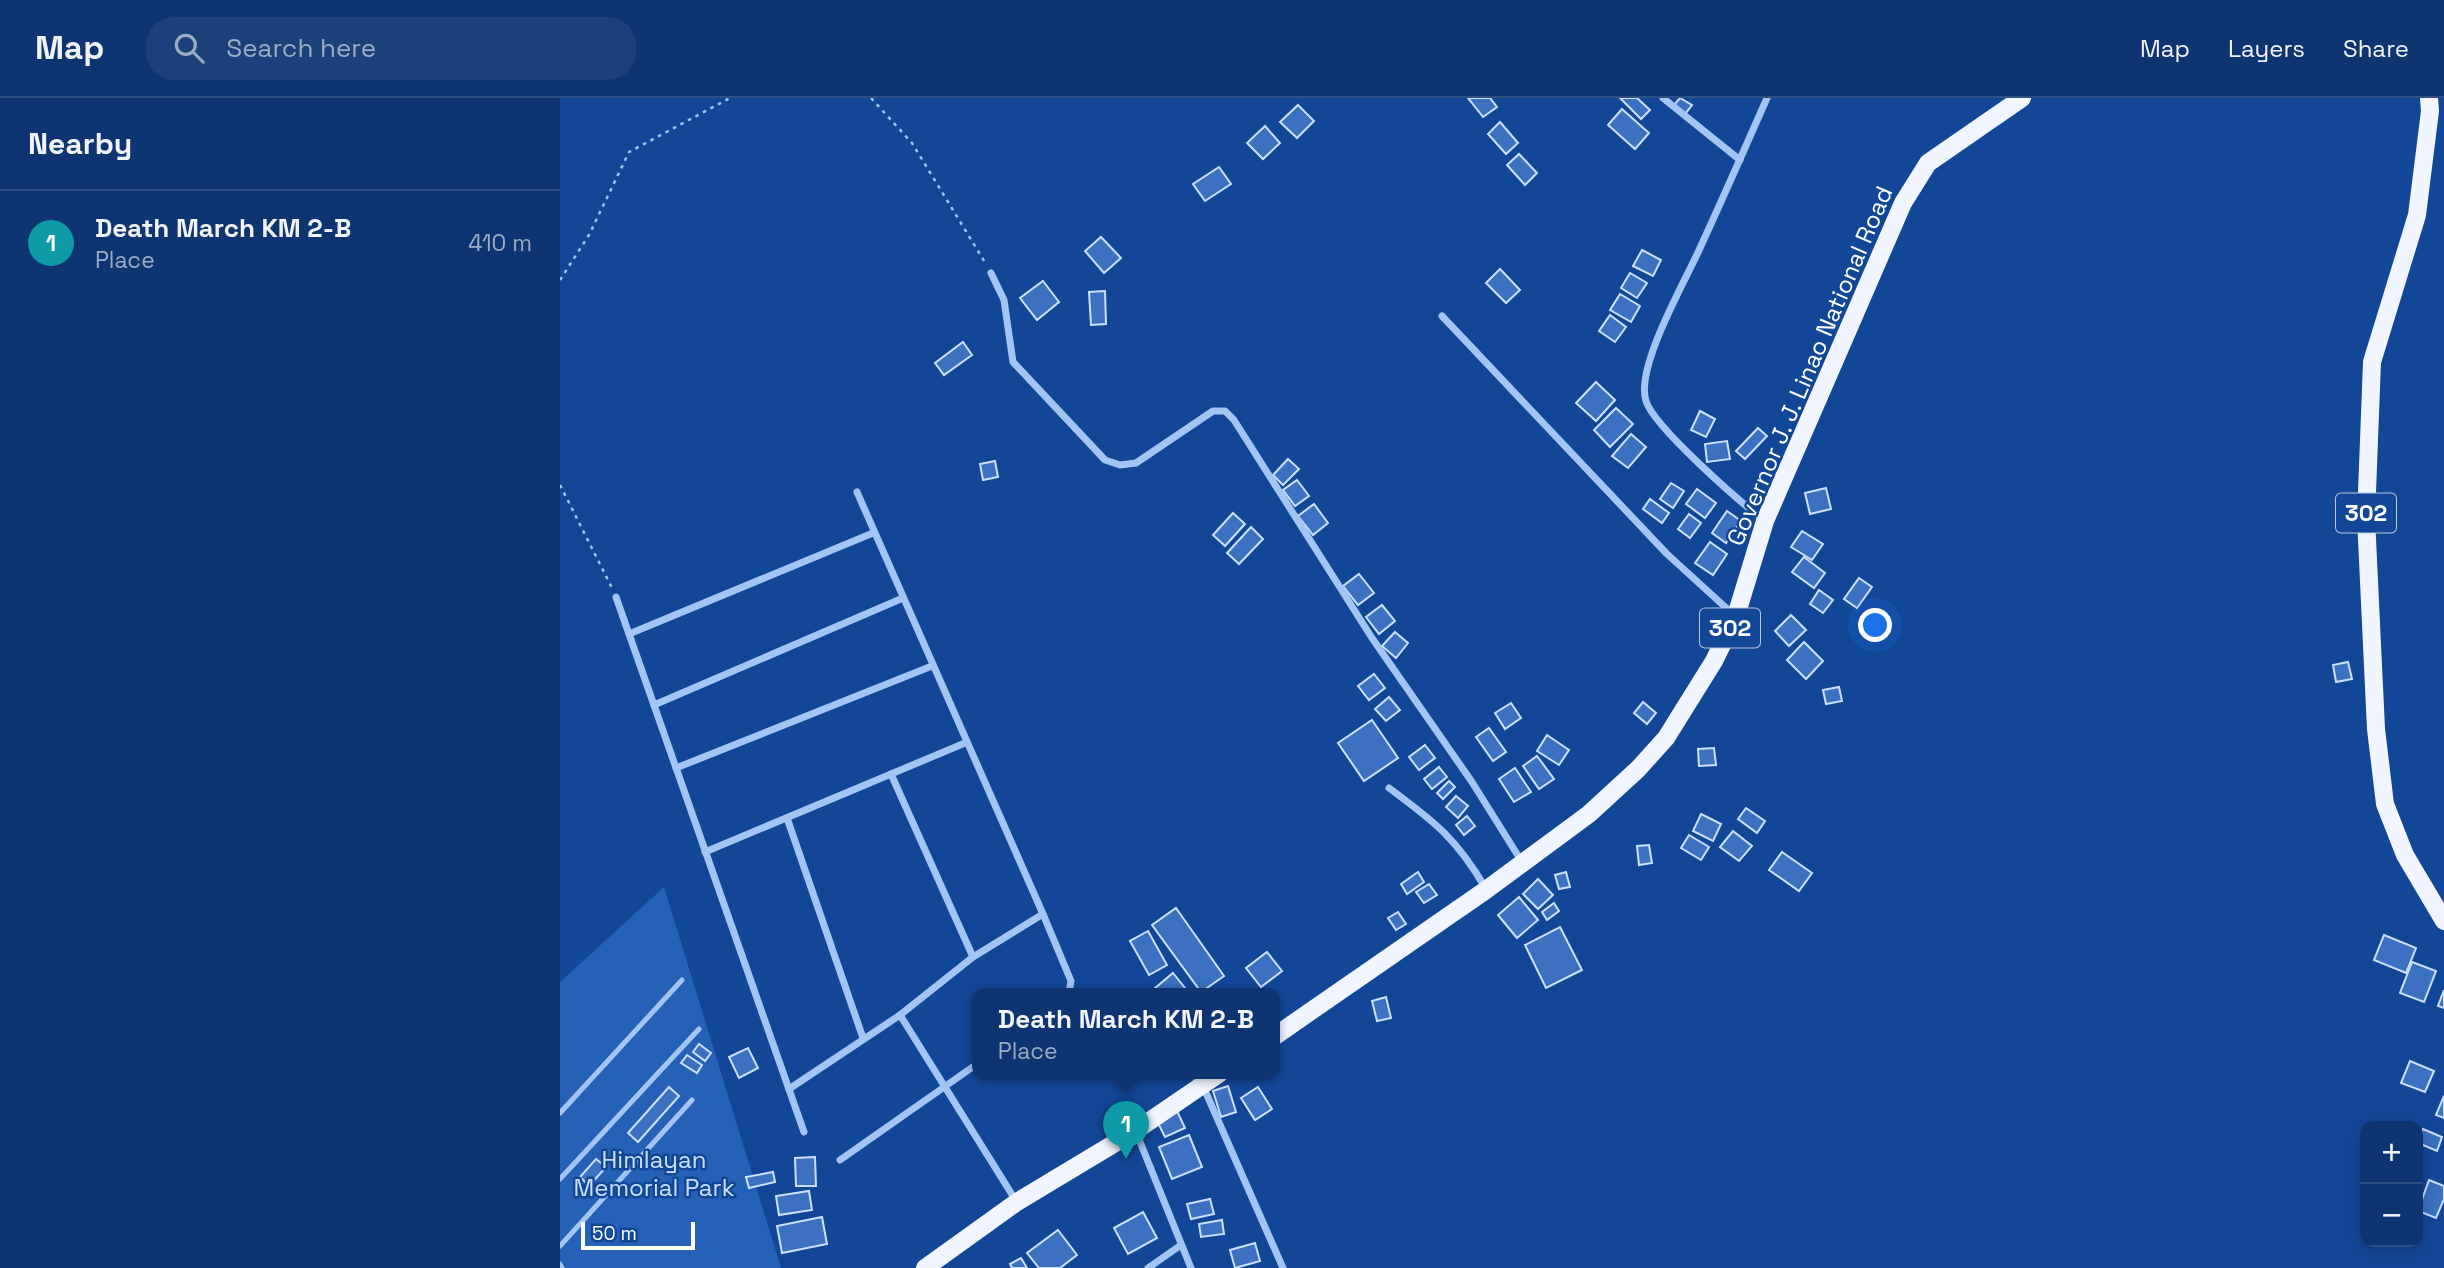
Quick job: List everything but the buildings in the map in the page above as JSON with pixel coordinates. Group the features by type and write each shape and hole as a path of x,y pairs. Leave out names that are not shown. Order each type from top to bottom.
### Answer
{"main road":[{"name":"Governor J. J. Linao National Road","path":"1280,1032 1486,890 1589,814 1638,769 1666,738 1714,661 1735,616 1765,521 1903,203 1928,163 2022,98"},
{"name":"302","path":"2429,98 2430,111 2417,215 2372,362 2366,518 2376,729 2385,804 2404,855 2444,921"},
{"path":"925,1268 1017,1202 1135,1130 1212,1079"}],"street":[{"path":"1663,98 1740,160"},
{"path":"1765,521 1732,496 1652,413 1643,387 1666,316 1768,98"},
{"path":"991,273 1004,300 1013,362 1105,460 1120,465 1136,463 1213,411 1225,411 1234,420 1372,638 1472,782 1522,862"},
{"path":"1442,317 1667,554 1735,616"},
{"path":"857,492 965,743 1043,914 1071,981 1070,988"},
{"path":"629,634 873,533"},
{"path":"616,597 804,1132"},
{"path":"654,705 903,598"},
{"path":"676,768 932,666"},
{"path":"705,852 965,743"},
{"path":"891,774 973,957"},
{"path":"1389,788 1447,833 1465,853 1486,890"},
{"path":"787,818 863,1038"},
{"path":"789,1089 900,1016 973,957 1043,914"},
{"path":"900,1016 947,1086 1017,1202"},
{"path":"840,1160 972,1068"},
{"path":"1203,1085 1283,1268"},
{"path":"1135,1130 1191,1268"},
{"path":"1148,1268 1181,1245"}],"lane":[{"path":"560,1113 682,980"},
{"path":"560,1180 699,1029"},
{"path":"560,1246 692,1100"}],"path":[{"path":"560,279 589,235 629,152 730,98"},
{"path":"871,98 912,144 991,273"},
{"path":"560,485 616,597"}],"green space":[{"name":"Himlayan Memorial Park","path":"664,887 781,1268 560,1268 560,982"}],"place":[{"name":"Death March KM 2-B","path":"1126,1159"}]}
